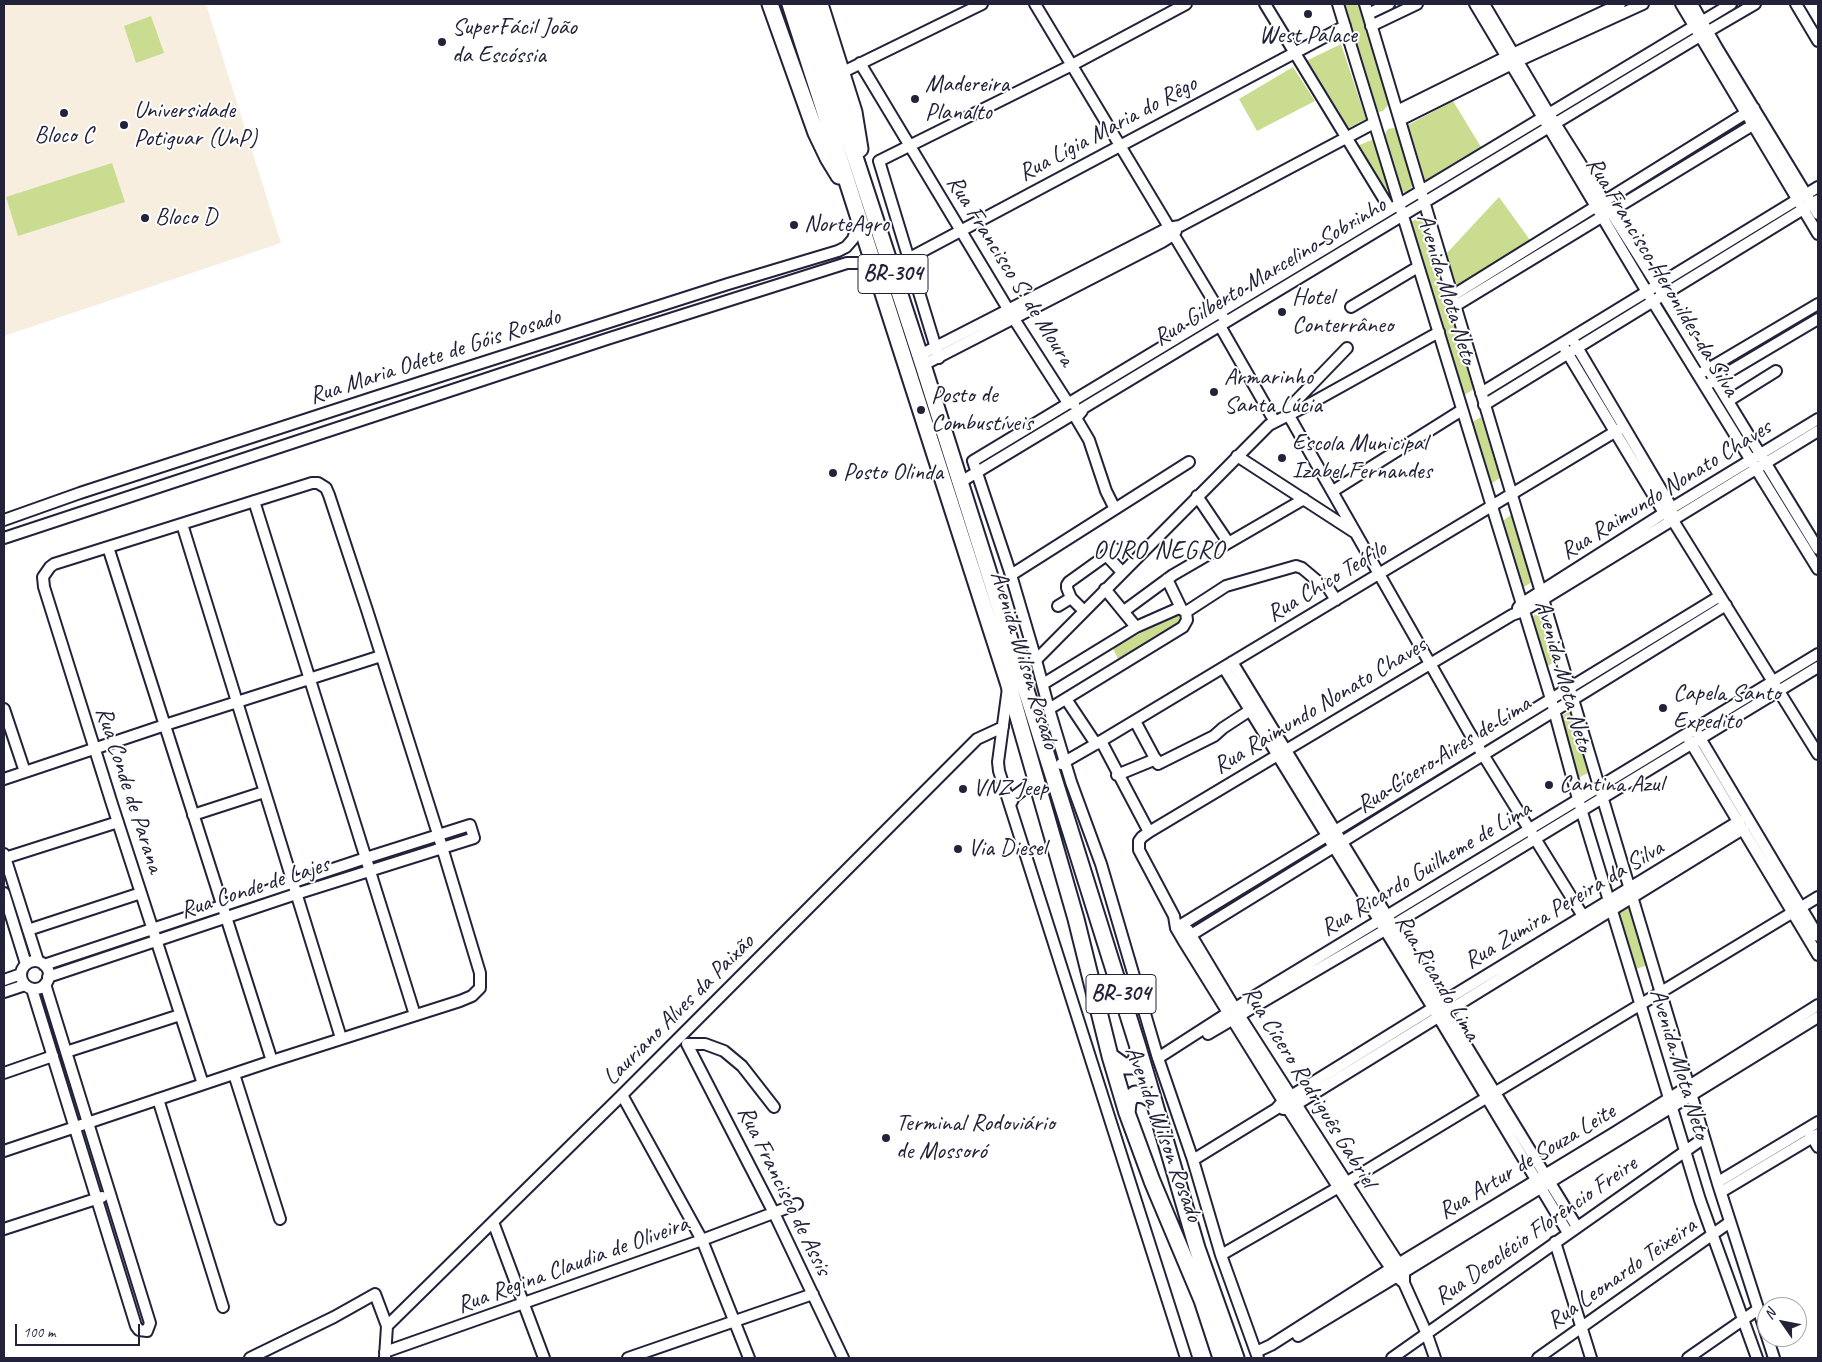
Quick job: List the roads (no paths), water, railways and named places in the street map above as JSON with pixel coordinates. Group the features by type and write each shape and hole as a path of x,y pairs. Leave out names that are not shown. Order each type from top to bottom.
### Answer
{"highway":[{"path":"770,4 816,133 828,158 859,195"},
{"name":"Avenida Wilson Rosado","path":"790,4 845,150"},
{"name":"Avenida Wilson Rosado","path":"805,4 845,150 884,270 1040,792 1076,919 1110,1056 1127,1113 1152,1181 1202,1300 1222,1358"},
{"path":"820,4 854,112 859,195"},
{"name":"Avenida Wilson Rosado","path":"859,195 859,216 884,270 921,360 1138,1047 1197,1248 1236,1358"},
{"path":"1110,1056 1124,1066 1133,1066 1138,1047"},
{"path":"1127,1113 1130,1098 1135,1094 1144,1095 1154,1101"}],"street":[{"path":"841,73 982,4"},
{"path":"1035,4 1220,312 1223,324 1275,422"},
{"path":"937,353 879,161 909,144 1072,65 1186,4"},
{"path":"1265,4 1347,138 1394,206"},
{"name":"Avenida Mota Neto","path":"1338,4 1374,123 1394,206 1403,215 1551,699 1578,799 1670,1103 1712,1235 1757,1358"},
{"path":"1366,9 1389,4"},
{"path":"1372,26 1417,4"},
{"name":"Rua Francisco Heronildes da Silva","path":"1475,4 1512,59 1600,204 1646,291 1753,464 1814,545"},
{"name":"Rua Francisco Heronildes da Silva","path":"1484,4 1512,59"},
{"path":"1569,33 1620,4"},
{"path":"1399,115 1569,33 1643,4"},
{"path":"1681,4 1697,23 1802,197 1811,204 1818,214"},
{"path":"1692,4 1697,23"},
{"name":"Rua Gilberto Marcelino Sobrinho","path":"976,473 972,461 1731,4"},
{"name":"Rua Gilberto Marcelino Sobrinho","path":"959,483 1703,33 1755,4"},
{"path":"1796,4 1818,40"},
{"name":"Avenida Mota Neto","path":"1366,9 1399,115 1510,495 1757,1310"},
{"name":"Rua Lígia Maria do Rêgo","path":"884,270 961,231 1345,26"},
{"name":"Rua Francisco S. de Moura","path":"860,63 961,231 1068,403 1086,407"},
{"path":"1452,296 1750,111"},
{"path":"1455,306 1757,122"},
{"path":"921,360 1171,232 1374,123"},
{"path":"1685,151 1692,162"},
{"path":"1481,392 1818,187"},
{"path":"1811,204 1818,234"},
{"path":"1484,405 1811,204"},
{"name":"Rua Francisco Heronildes da Silva","path":"1606,214 1657,285 1763,458 1814,545 1818,569"},
{"name":"Rua Maria Odete de Góis Rosado","path":"4,520 80,493 625,317 842,250 853,239 859,216"},
{"name":"Rua Maria Odete de Góis Rosado","path":"6,537 607,338 848,263 859,263 884,270"},
{"path":"1351,307 1418,266"},
{"path":"678,317 732,295 730,288 710,290"},
{"path":"1698,375 1818,304"},
{"path":"607,338 589,340 586,334 616,323 625,317"},
{"path":"1705,386 1818,319"},
{"path":"1036,660 1269,425 1439,332"},
{"path":"1571,338 1573,351 1672,519 1818,754"},
{"path":"1170,342 1175,353"},
{"path":"1562,344 1573,351"},
{"path":"1288,414 1293,404 1347,348"},
{"path":"1728,401 1776,371"},
{"path":"1086,407 1076,418 1089,440 1106,491 1115,510"},
{"path":"1333,492 1462,410"},
{"path":"1288,414 1477,744 1583,916"},
{"name":"Rua Raimundo Nonato Chaves","path":"1609,554 1668,510 1763,458 1818,419"},
{"name":"Rua Chico Teófilo","path":"1051,769 1135,721 1619,429"},
{"name":"Rua Raimundo Nonato Chaves","path":"1763,458 1818,431"},
{"path":"1237,456 1356,533"},
{"path":"1011,575 1189,462"},
{"name":"Rua Raimundo Nonato Chaves","path":"1149,832 1430,664 1609,554 1672,519 1753,464"},
{"path":"976,473 1011,575 1043,684 1048,709 1100,864 1159,1061 1193,1160 1221,1255 1258,1356"},
{"path":"4,1151 472,996 477,992 480,984 480,973 438,835 326,488 318,483 312,483 108,547 272,1061"},
{"path":"1197,496 1228,542"},
{"path":"1124,611 1167,579 1304,499"},
{"path":"254,501 415,1015"},
{"path":"182,524 341,1038"},
{"path":"4,547 6,537"},
{"name":"Rua Conde de Parana","path":"108,547 50,567 43,577 43,582 203,1084"},
{"path":"1084,611 1071,598 1067,588 1069,582 1110,552 1122,572"},
{"path":"1043,684 1136,628 1170,610 1179,608 1184,610 1226,586 1296,566 1302,568 1321,584 1327,586 1336,600"},
{"path":"1048,709 1183,627 1187,620 1184,610 1167,579"},
{"path":"1105,589 1136,628"},
{"path":"1058,606 1071,598"},
{"name":"Rua Cícero Aires de Lima","path":"1180,926 1635,647 1723,600"},
{"name":"Rua Cícero Aires de Lima","path":"1187,937 1640,657 1723,600"},
{"path":"1635,647 1640,657"},
{"name":"Rua Ricardo Guilheme de Lima","path":"1715,724 1774,681 1818,654"},
{"path":"4,780 165,725 381,656"},
{"name":"Rua Ricardo Lima","path":"1228,665 1572,1230"},
{"name":"Rua Ricardo Guilheme de Lima","path":"1386,923 1578,799 1779,690 1818,666"},
{"path":"1008,682 998,762 999,770 1186,1358"},
{"path":"1066,699 1098,743 1118,775 1149,832"},
{"path":"1135,721 1158,764 1214,736 1254,708"},
{"path":"4,709 25,772"},
{"name":"Lauriano Alves da Paixão","path":"387,1326 622,1095 977,739 1003,727"},
{"path":"1693,737 1741,825 1797,910 1818,936"},
{"path":"1693,737 1797,910 1818,955"},
{"name":"Rua Ricardo Guilheme de Lima","path":"1159,1061 1332,955 1602,798 1693,737"},
{"path":"1118,775 1156,759"},
{"path":"1010,804 1020,790 1027,787 1034,787 1040,792"},
{"path":"193,814 264,792"},
{"path":"21,974 28,987 53,1056 136,1326 143,1332 147,1331 150,1323 66,1052 47,980 47,969 41,963 28,930 4,856 118,822"},
{"name":"Rua Conde de Lajes","path":"41,963 153,929 470,825 474,838 296,894 47,980"},
{"name":"Rua Zumira Pereira da Silva","path":"1193,1160 1741,825"},
{"name":"Rua Cícero Rodriguês Gabriel","path":"1149,832 1142,837 1138,847 1174,916 1287,1104 1343,1185 1399,1273 1426,1332 1435,1358"},
{"path":"28,930 141,892"},
{"path":"4,893 26,964 21,974 4,980"},
{"path":"1221,1255 1343,1185 1818,898"},
{"name":"Rua Zumira Pereira da Silva","path":"1439,1010 1583,916 1610,905"},
{"path":"26,964 41,963"},
{"path":"4,992 28,987 37,989 47,980"},
{"name":"Rua Artur de Souza Leite","path":"1729,1067 1818,1005"},
{"path":"66,1052 180,1015"},
{"name":"Rua Artur de Souza Leite","path":"1258,1356 1271,1345 1399,1273 1543,1181 1729,1067 1818,1017"},
{"name":"Rua Francisco de Assis","path":"774,1107 742,1066 724,1051 705,1044 687,1044 774,1212 843,1358"},
{"path":"4,1073 53,1056"},
{"path":"234,1074 280,1220"},
{"path":"622,1095 702,1240 749,1358"},
{"path":"158,1099 224,1307"},
{"path":"1719,1187 1812,1133 1818,1122"},
{"path":"1812,1133 1818,1147"},
{"name":"Rua Deoclécio Florêncio Freire","path":"1392,1358 1426,1332 1704,1138"},
{"path":"4,1229 110,1194"},
{"name":"Rua Regina Claudia de Oliveira","path":"385,1355 797,1204"},
{"path":"493,1222 544,1358"},
{"name":"Rua Leonardo Teixeira","path":"1538,1358 1730,1222"},
{"path":"1555,1242 1591,1358"},
{"path":"250,1358 334,1317 375,1294 387,1326 385,1355"},
{"path":"628,1358 813,1294"},
{"path":"1688,1358 1757,1310"}],"place":[{"name":"West Palace","path":"1308,14"},
{"name":"SuperFácil João da Escóssia","path":"442,42"},
{"name":"Madereira Planalto","path":"915,99"},
{"name":"Bloco C","path":"64,113"},
{"name":"Universidade Potiguar (UnP)","path":"124,125"},
{"name":"Bloco D","path":"145,218"},
{"name":"NorteAgro","path":"794,225"},
{"name":"Hotel Conterrâneo","path":"1282,312"},
{"name":"Armarinho Santa Lúcia","path":"1214,392"},
{"name":"Posto de Combustíveis","path":"921,410"},
{"name":"Escola Municipal Izabel Fernandes","path":"1282,458"},
{"name":"Posto Olinda","path":"833,473"},
{"name":"Capela Santo Expedito","path":"1663,708"},
{"name":"Cantina Azul","path":"1549,785"},
{"name":"VNZ Jeep","path":"963,789"},
{"name":"Via Diesel","path":"958,849"},
{"name":"Terminal Rodoviário de Mossoró","path":"886,1138"}],"district":[{"name":"OURO NEGRO","path":"1159,551"}]}
